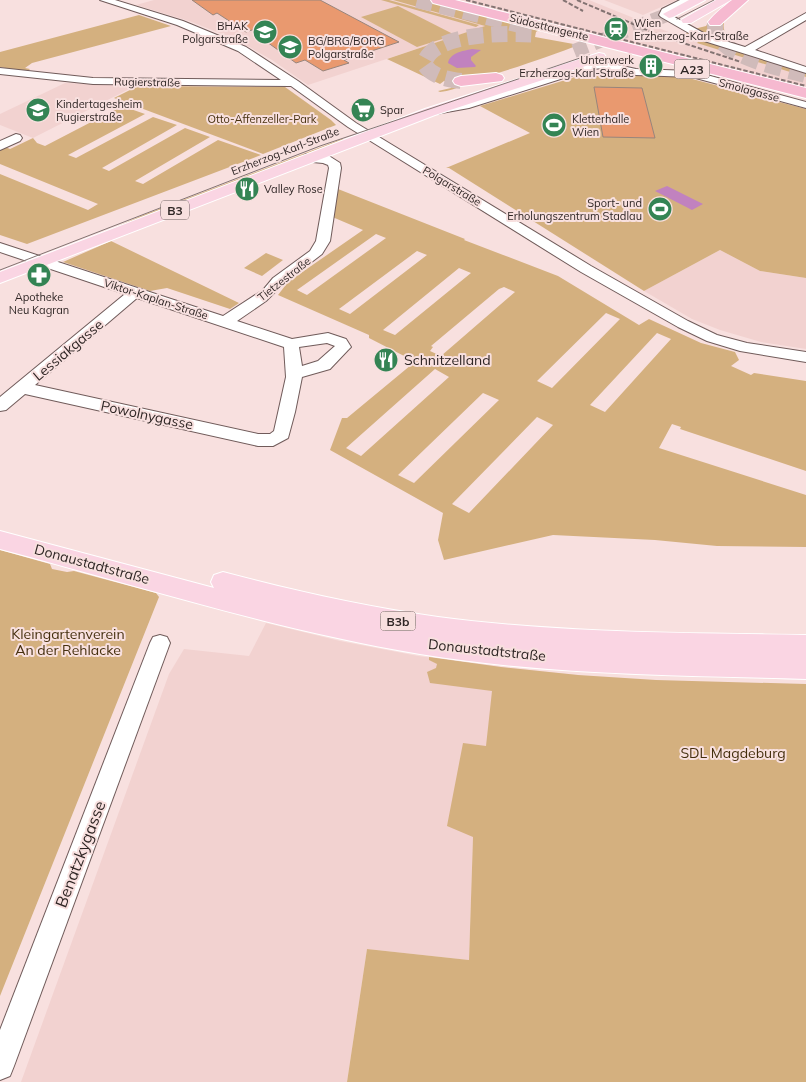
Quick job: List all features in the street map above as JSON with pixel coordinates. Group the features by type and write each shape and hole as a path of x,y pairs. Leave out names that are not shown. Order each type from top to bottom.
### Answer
{"highway":[{"name":"Südosttangente","path":"438,0 806,93"},
{"path":"715,22 723,13 741,0"},
{"name":"Südosttangente","path":"539,32 577,45 806,98"},
{"path":"461,80 496,78"}],"main road":[{"path":"667,12 699,0"},
{"path":"687,20 725,0"},
{"path":"420,101 496,78 577,45"},
{"name":"Erzherzog-Karl-Straße","path":"0,278 43,262 303,150 368,135 430,112 602,61"},
{"name":"Erzherzog-Karl-Straße","path":"345,128 367,119"},
{"name":"Erzherzog-Karl-Straße","path":"0,262 272,157"},
{"name":"Donaustadtstraße","path":"0,522 253,591 388,619 467,631 548,638 806,646"},
{"name":"Donaustadtstraße","path":"0,540 278,615 421,643 544,657 806,668"}],"street":[{"name":"Polgarstraße","path":"105,0 180,23 242,49 294,83 345,128 368,135 586,269 683,324 712,338 745,348 806,357"},
{"path":"688,0 664,15 691,31 718,42 805,69"},
{"path":"748,50 806,16"},
{"name":"Smolagasse","path":"602,61 636,72 692,74 806,105"},
{"name":"Rugierstraße","path":"0,71 94,82 294,83"},
{"path":"0,146 16,138"},
{"name":"Tietzestraße","path":"225,322 260,298 274,287 278,281 315,254 323,241 336,168 334,162 303,150"},
{"name":"Viktor-Kaplan-Straße","path":"0,247 292,344 328,338 341,342 343,347 324,366 294,374"},
{"name":"Lessiakgasse","path":"0,406 135,293"},
{"path":"292,344 295,354 294,374"},
{"name":"Powolnygasse","path":"22,388 258,440 273,440 282,434 294,374"},
{"name":"Benatzkygasse","path":"0,1066 160,643"}],"shaded area":[{"path":"154,0 393,0 486,26 308,85 272,60 237,40 189,21 136,5"},
{"path":"451,0 589,0 676,35 701,39 698,43 806,77 806,90"},
{"path":"604,0 677,0 643,15"},
{"path":"472,49 481,50 471,57 475,67 457,68 448,63 454,55"},
{"path":"65,83 137,85 33,138 0,125 0,114"},
{"path":"667,186 703,204 692,210 655,191"},
{"path":"720,250 760,271 806,278 806,349 761,342 720,330 692,319 644,291"},
{"path":"266,623 340,641 418,656 578,675 473,837 469,960 367,949 347,1082 21,1082 169,674 184,649 249,656"}],"green space":[{"path":"381,0 389,0 479,25 476,27"},
{"path":"393,0 428,0 542,28 536,32 535,37 579,45 460,87 440,92 438,91 451,88 453,84 444,81 440,84 387,59 485,26"},
{"path":"398,6 455,35 417,47 361,17"},
{"path":"139,15 171,26 32,63 25,68 30,69 27,72 0,67 0,52"},
{"path":"709,21 724,23 725,31 732,42 694,29 706,26"},
{"path":"688,33 704,40 806,72 806,77 697,43 701,39 680,35"},
{"name":"Sport- und Erholungszentrum Stadlau","path":"585,74 681,76 806,109 806,278 760,271 720,250 644,291 449,168 446,168 530,133 480,106"},
{"name":"Otto-Affenzeller-Park","path":"138,86 285,87 336,125 263,154 114,98"},
{"path":"122,106 145,114 68,155 76,158 153,117 177,125 102,168 109,171 185,128 210,137 135,181 143,184 218,140 261,155 27,244 0,235 0,174 88,210 98,204 0,164 0,148 3,146 10,149 33,138 37,143 45,146"},
{"path":"344,139 63,250 141,216"},
{"path":"338,189 558,276 639,325 649,319 701,343 735,352 739,360 731,366 751,375 754,373 806,381 806,471 680,429 681,427 672,424 659,448 806,495 806,547 717,546 655,540 553,535 444,560 438,540 443,513 330,450 342,418 347,418 411,365 404,361 408,358 369,338 369,335 278,295 288,282 363,230 330,216","holes":["376,234 386,238 307,295 297,290","417,251 427,255 350,314 339,309","459,268 471,273 395,335 383,330","504,287 515,292 441,356 430,351 433,347 431,346 499,289","606,313 620,319 552,388 537,381","657,333 671,339 605,412 590,405","435,369 449,377 361,456 346,448","483,393 499,400 414,483 398,475","537,417 553,425 469,513 452,504"]},
{"path":"111,241 239,303 230,309 167,288 150,291 63,262"},
{"path":"266,253 283,260 262,276 244,268"},
{"name":"Kleingartenverein An der Rehlacke","path":"0,550 50,564 52,569 67,572 74,571 156,593 159,597 0,996"},
{"name":"SDL Magdeburg","path":"429,657 578,675 656,680 806,684 806,1082 347,1082 367,949 469,960 473,837 447,826 463,743 486,746 492,691 430,683 427,672 436,668 437,664 429,660"}],"building":[{"path":"192,0 320,0 399,42 344,60 349,63 323,71 305,60 296,63 267,42 269,38 255,29 246,32 217,13 213,15"},
{"path":"594,87 642,88 655,138 603,137"}],"tunnel":[{"path":"417,0 520,25"},
{"path":"574,51 669,14"},
{"path":"715,22 716,34 731,50 770,66 806,75"},
{"path":"461,81 440,77 431,72 424,64 430,53 441,45 473,36 537,35"}],"tram line":[{"path":"677,19 714,0"},
{"path":"0,270 320,146 589,55"}],"railway":[{"path":"466,0 806,86"},
{"path":"563,0 583,11"},
{"path":"577,0 659,35 741,62"}],"place":[{"name":"Wien Erzherzog-Karl-Straße","path":"616,29"},
{"name":"BHAK Polgarstraße","path":"265,32"},
{"name":"BG/BRG/BORG Polgarstraße","path":"290,47"},
{"name":"Unterwerk Erzherzog-Karl-Straße","path":"651,66"},
{"name":"Kindertagesheim Rugierstraße","path":"38,110"},
{"name":"Spar","path":"363,110"},
{"name":"Kletterhalle Wien","path":"554,125"},
{"name":"Valley Rose","path":"247,189"},
{"name":"Sport- und Erholungszentrum Stadlau","path":"660,209"},
{"name":"Apotheke Neu Kagran","path":"39,275"},
{"name":"Schnitzelland","path":"386,360"}]}
